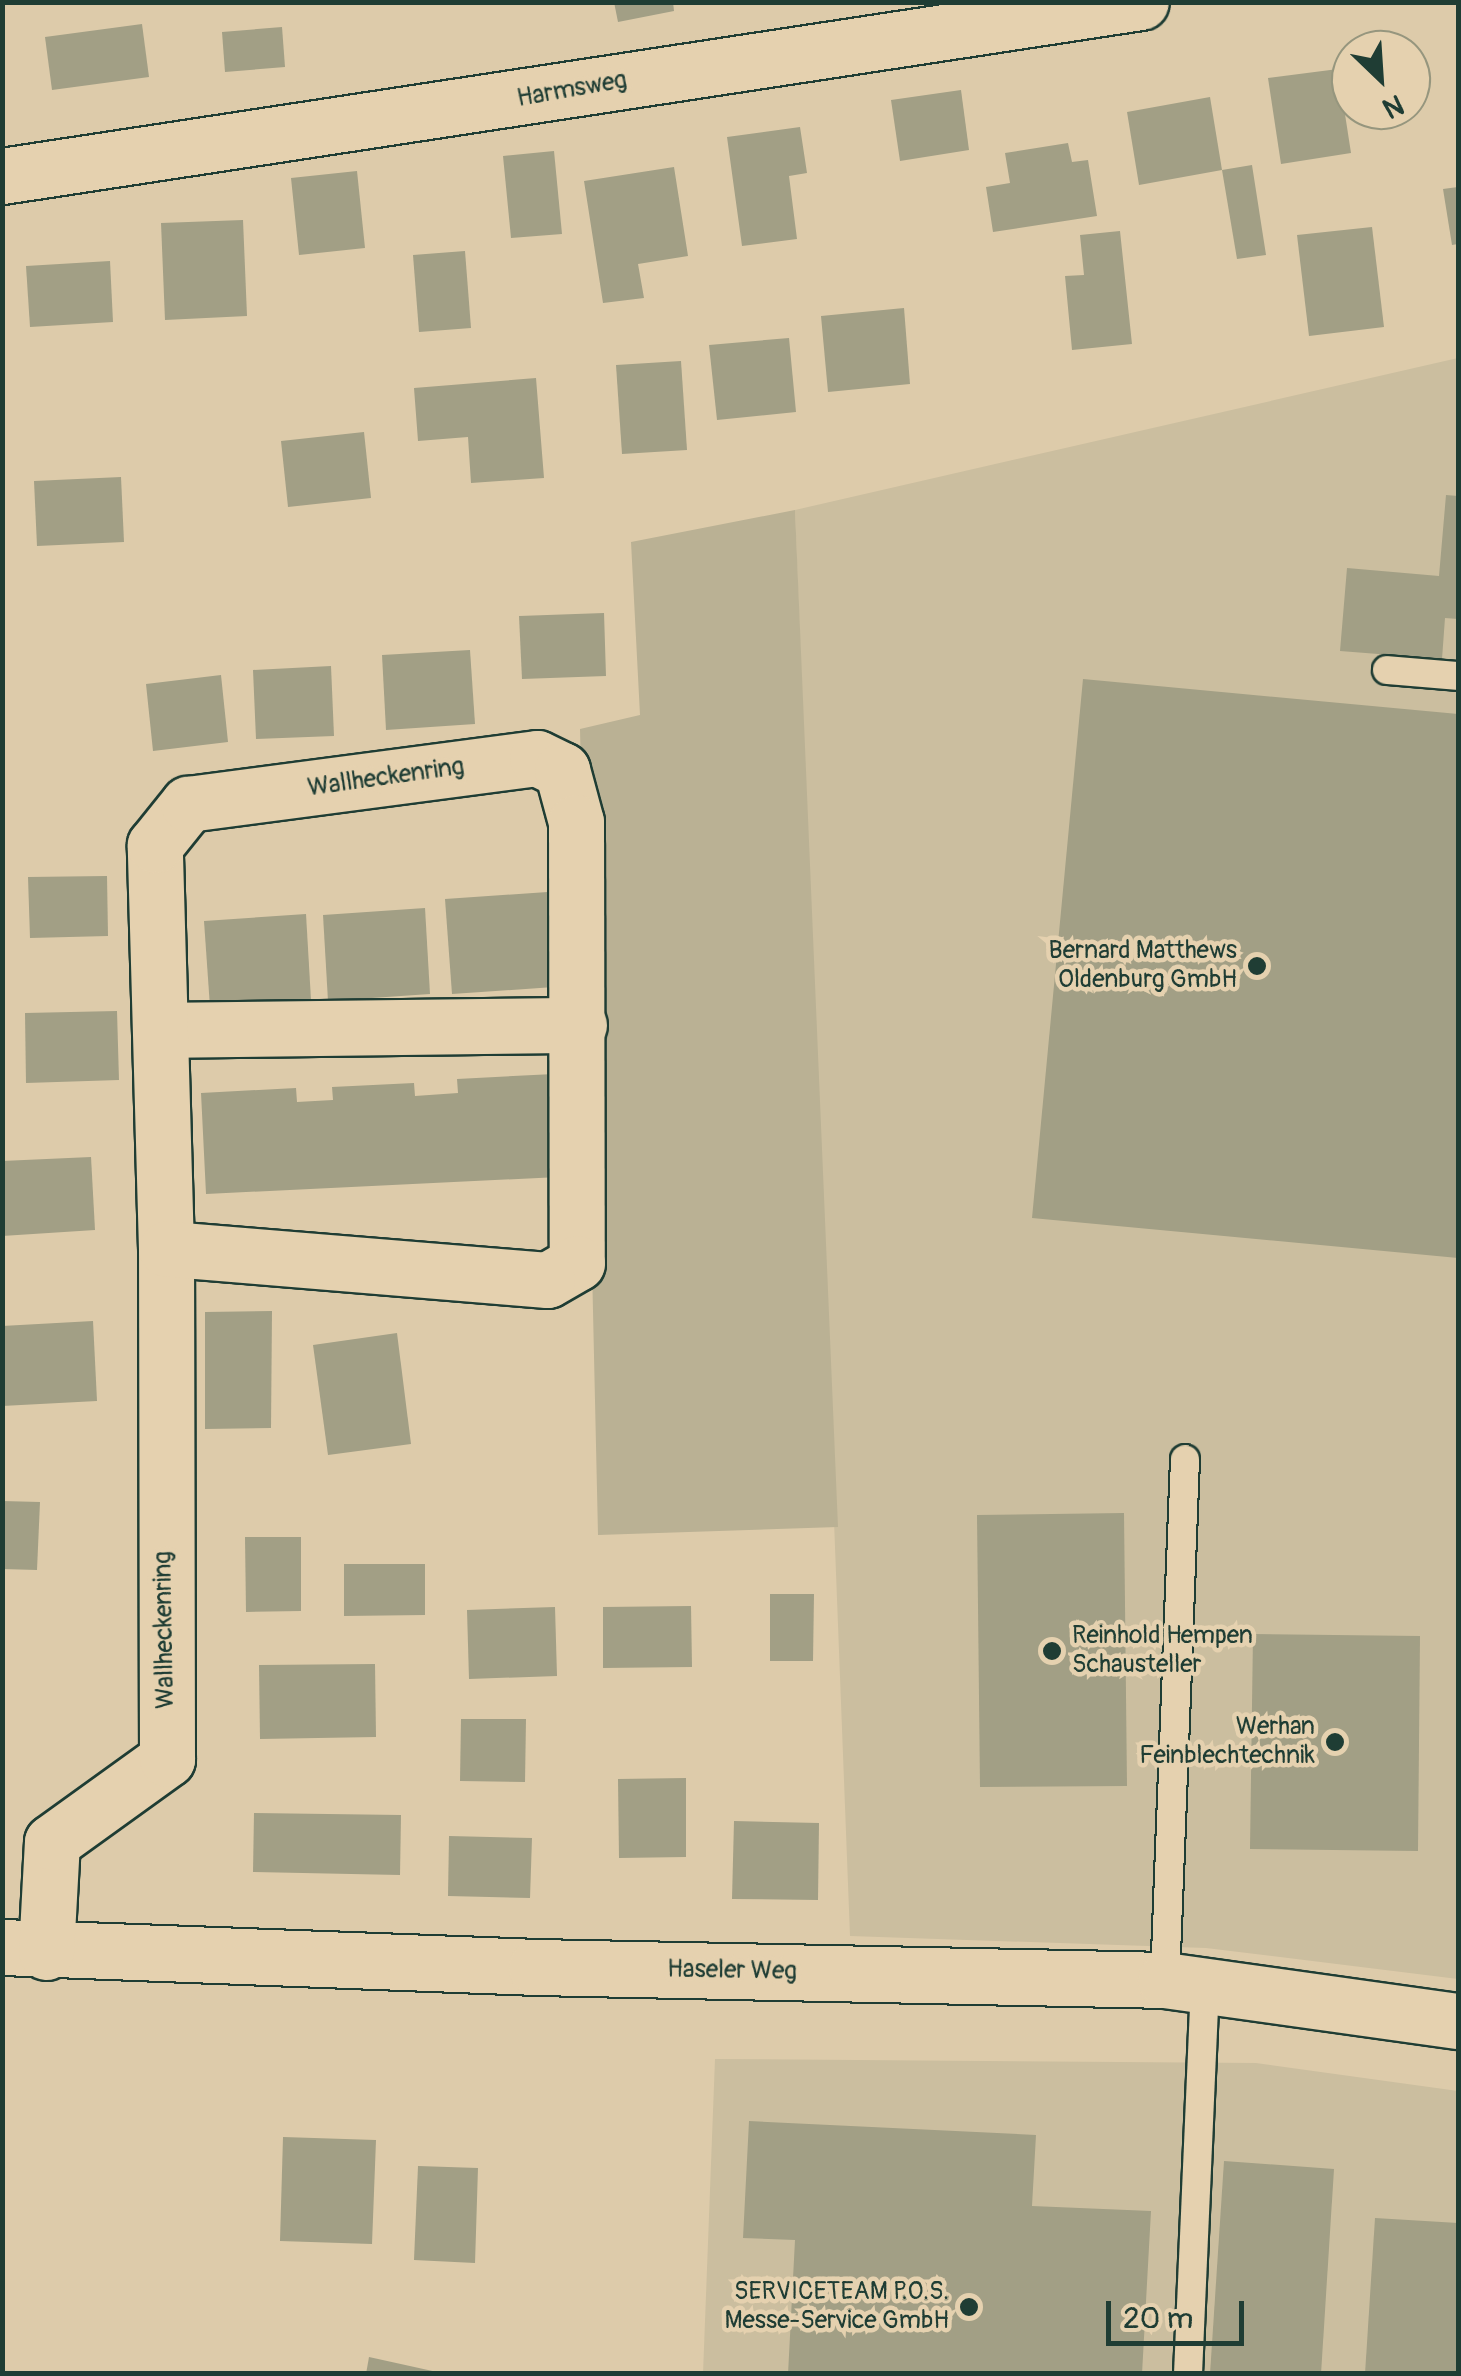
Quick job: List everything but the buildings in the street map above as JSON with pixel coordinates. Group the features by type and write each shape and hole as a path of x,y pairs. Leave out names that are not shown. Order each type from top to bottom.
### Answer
{"street":[{"name":"Harmsweg","path":"2,176 1141,2"},
{"name":"Wallheckenring","path":"24,1950 52,1842 167,1759 166,1249 155,845 188,804 537,758 562,770 576,822 580,1025 578,1263 547,1280 166,1249"},
{"path":"162,1030 580,1025"},
{"name":"Haseler Weg","path":"24,1950 1185,1981 1458,2021"}],"lane":[{"path":"1387,670 1458,676"},
{"path":"1184,1459 1188,2374"}],"shaded area":[{"path":"1458,358 1458,1979 1206,1948 850,1936 795,510"},
{"path":"795,510 838,1527 598,1535 580,729 640,715 631,542"},
{"path":"715,2059 1256,2063 1458,2091 1458,2373 703,2374"}],"place":[{"name":"Bernard Matthews Oldenburg GmbH","path":"1257,966"},
{"name":"Reinhold Hempen Schausteller","path":"1052,1651"},
{"name":"Werhan Feinblechtechnik","path":"1335,1742"},
{"name":"SERVICETEAM P.O.S. Messe-Service GmbH","path":"969,2307"}]}
